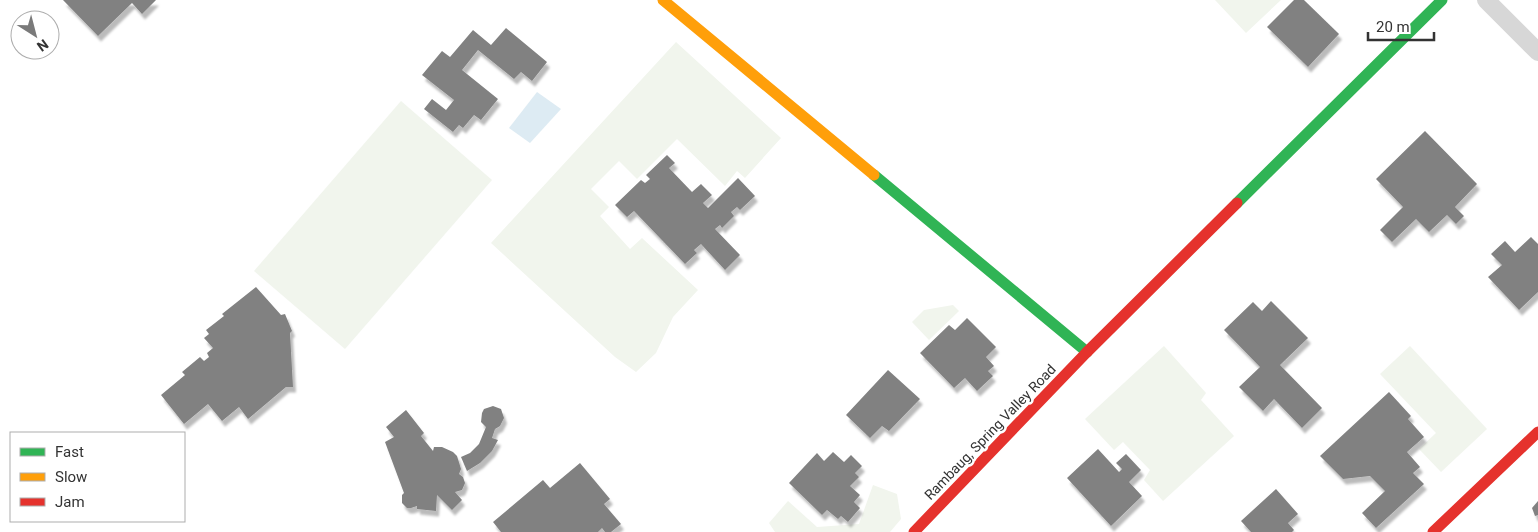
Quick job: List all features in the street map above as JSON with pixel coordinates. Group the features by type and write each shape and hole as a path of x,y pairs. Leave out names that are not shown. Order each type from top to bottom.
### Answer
{"street":[{"path":"663,0 1087,352"},
{"name":"Rambaug, Spring Valley Road","path":"914,532 1087,352 1442,0"},
{"path":"1486,0 1538,52"},
{"path":"1433,532 1538,432"}],"shaded area":[{"path":"1215,0 1281,0 1246,33"},
{"path":"676,42 781,138 745,178 737,171 725,186 677,139 637,179 619,161 591,189 609,207 600,216 630,249 642,238 698,290 673,317 656,353 636,372 615,357 491,243"},
{"path":"537,92 561,109 530,143 509,128"},
{"path":"401,101 492,180 345,349 254,271"},
{"path":"953,305 959,311 929,340 912,322 924,310"},
{"path":"1164,346 1206,393 1201,400 1234,436 1163,501 1144,480 1150,470 1123,442 1114,450 1085,419"},
{"path":"1410,346 1487,429 1441,472 1419,449 1436,433 1380,374"},
{"path":"873,485 897,494 901,519 890,532 775,532 769,523 788,501 817,527 859,524"}],"building":[{"path":"63,0 156,0 142,14 132,3 98,36"},
{"path":"1294,0 1304,0 1339,34 1308,67 1267,27"},
{"path":"506,28 547,62 532,81 521,72 514,79 478,50 462,70 498,99 481,120 474,115 463,128 459,125 453,132 424,109 432,99 446,110 454,100 422,75 442,51 450,57 473,30 491,45"},
{"path":"1425,131 1477,184 1455,207 1464,216 1456,224 1447,215 1429,232 1416,219 1392,242 1380,230 1403,207 1376,179"},
{"path":"667,155 675,163 669,168 692,192 701,184 712,195 703,203 708,208 738,178 755,196 740,210 737,207 731,212 734,216 722,228 720,225 715,229 740,255 725,270 701,244 694,250 697,253 685,264 634,211 627,217 615,205 641,180 645,183 650,179 646,175"},
{"path":"1531,237 1538,244 1538,292 1519,310 1488,277 1502,265 1491,254 1505,241 1515,252"},
{"path":"256,287 281,315 285,314 292,331 290,333 293,387 286,387 248,419 239,407 222,421 208,404 184,424 161,395 185,375 182,372 200,357 204,361 209,357 207,353 213,348 204,338 209,334 206,330 224,316 222,314"},
{"path":"1271,301 1308,338 1280,365 1322,408 1302,428 1274,399 1263,411 1239,387 1260,367 1224,330 1253,302 1262,311"},
{"path":"967,318 996,347 986,357 994,366 988,371 993,376 977,391 965,378 954,388 920,353 949,325 955,330"},
{"path":"888,370 920,399 889,431 882,426 870,438 846,415"},
{"path":"1389,392 1411,416 1408,419 1424,437 1407,452 1420,467 1413,473 1424,484 1376,528 1362,513 1385,491 1370,476 1343,479 1320,456"},
{"path":"493,406 501,409 504,418 500,426 495,429 492,438 498,440 492,451 480,463 467,471 461,457 470,453 479,444 486,427 481,422 482,413 484,409"},
{"path":"406,410 424,433 421,436 433,451 434,447 442,447 457,456 461,469 459,474 463,477 465,483 462,490 455,492 462,500 452,510 437,495 436,511 417,509 417,506 407,508 402,503 402,495 404,493 385,442 394,437 386,427"},
{"path":"1098,449 1119,472 1122,469 1116,463 1126,454 1141,470 1129,482 1142,496 1111,526 1067,478"},
{"path":"833,452 844,462 851,455 862,466 855,473 859,477 850,486 860,495 854,502 860,508 848,522 841,516 838,519 827,510 822,515 789,483 817,453 824,461"},
{"path":"580,463 610,499 604,504 621,524 611,532 605,532 602,528 598,532 501,532 493,522 543,480 550,488"},
{"path":"1276,489 1298,514 1288,523 1294,530 1292,532 1251,532 1241,521"},
{"path":"1538,501 1538,515 1535,516 1532,508"}],"traffic: fast":[{"path":"1237,203 1442,0"},
{"path":"874,175 1087,352"}],"traffic: slow":[{"path":"663,0 874,175"}],"traffic: jam":[{"path":"1087,352 1237,203"},
{"path":"914,532 1087,352"},
{"path":"1433,532 1538,432"}]}
